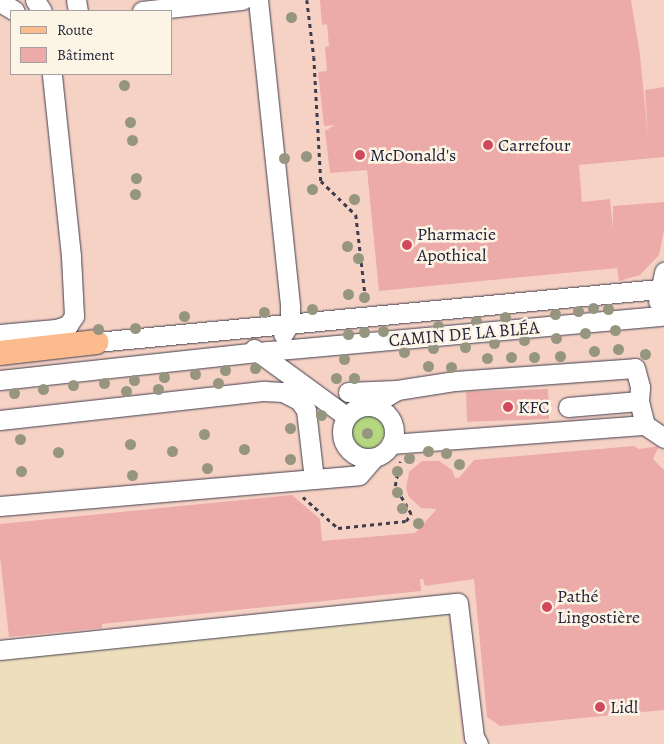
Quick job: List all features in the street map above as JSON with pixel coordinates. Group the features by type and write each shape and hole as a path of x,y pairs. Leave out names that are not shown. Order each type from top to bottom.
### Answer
{"main road":[{"path":"0,353 96,342"}],"street":[{"path":"151,10 242,0"},
{"path":"258,0 290,323 278,342 264,352"},
{"path":"0,334 56,329 68,324 74,316 71,256 52,75"},
{"path":"662,281 658,302 662,319"},
{"name":"CAMIN DE LA BLÉA","path":"143,338 662,281"},
{"name":"CAMIN DE LA BLÉA","path":"33,376 264,352 662,319"},
{"path":"96,342 143,338 174,342 225,337 241,340 264,352 346,416"},
{"path":"348,392 397,390 455,381 635,368 640,387 639,401 645,425"},
{"path":"0,373 33,376"},
{"path":"0,380 33,376"},
{"path":"379,407 382,399 397,390"},
{"path":"0,420 264,391 283,392 299,400 306,410 314,479"},
{"path":"568,407 639,401"},
{"path":"0,500 151,493 359,475 374,458 382,454 391,444 394,427 391,419 379,407 360,406 346,416 341,432 346,447 359,457 374,458"},
{"path":"391,444 645,425 664,438"},
{"path":"0,650 458,603 474,737 478,744"}],"path":[{"path":"308,0 314,57 321,181 356,215 365,293"}],"shaded area":[{"path":"0,0 664,0 664,744 462,744 447,612 0,655"}],"green space":[{"path":"365,412 378,418 384,431 378,444 365,450 352,444 346,431 352,418"}],"building":[{"name":"Carrefour","path":"320,0 631,0 640,55 648,136 645,90 664,87 664,157 579,165 582,202 610,199 613,229 613,206 664,202 664,230 659,255 640,275 619,281 617,268 379,291 367,170 330,173 325,131 335,125 324,126 318,72 327,71 325,47 329,46 327,24 322,25"},
{"name":"KFC","path":"548,389 549,419 467,422 466,392"},
{"path":"634,446 639,449 659,446 653,459 664,470 664,710 500,726 487,717 474,579 425,586 423,579 420,579 421,591 102,624 102,628 9,637 0,557 0,524 292,495 320,519 322,541 415,533 437,509 421,508 409,497 406,489 409,472 422,461 439,461 452,470 455,478 459,478 474,460"}],"place":[{"name":"Carrefour","path":"488,145"},
{"name":"McDonald's","path":"360,155"},
{"name":"Pharmacie Apothical","path":"407,245"},
{"name":"KFC","path":"508,407"},
{"name":"Pathé Lingostière","path":"547,607"},
{"name":"Lidl","path":"600,707"}]}
